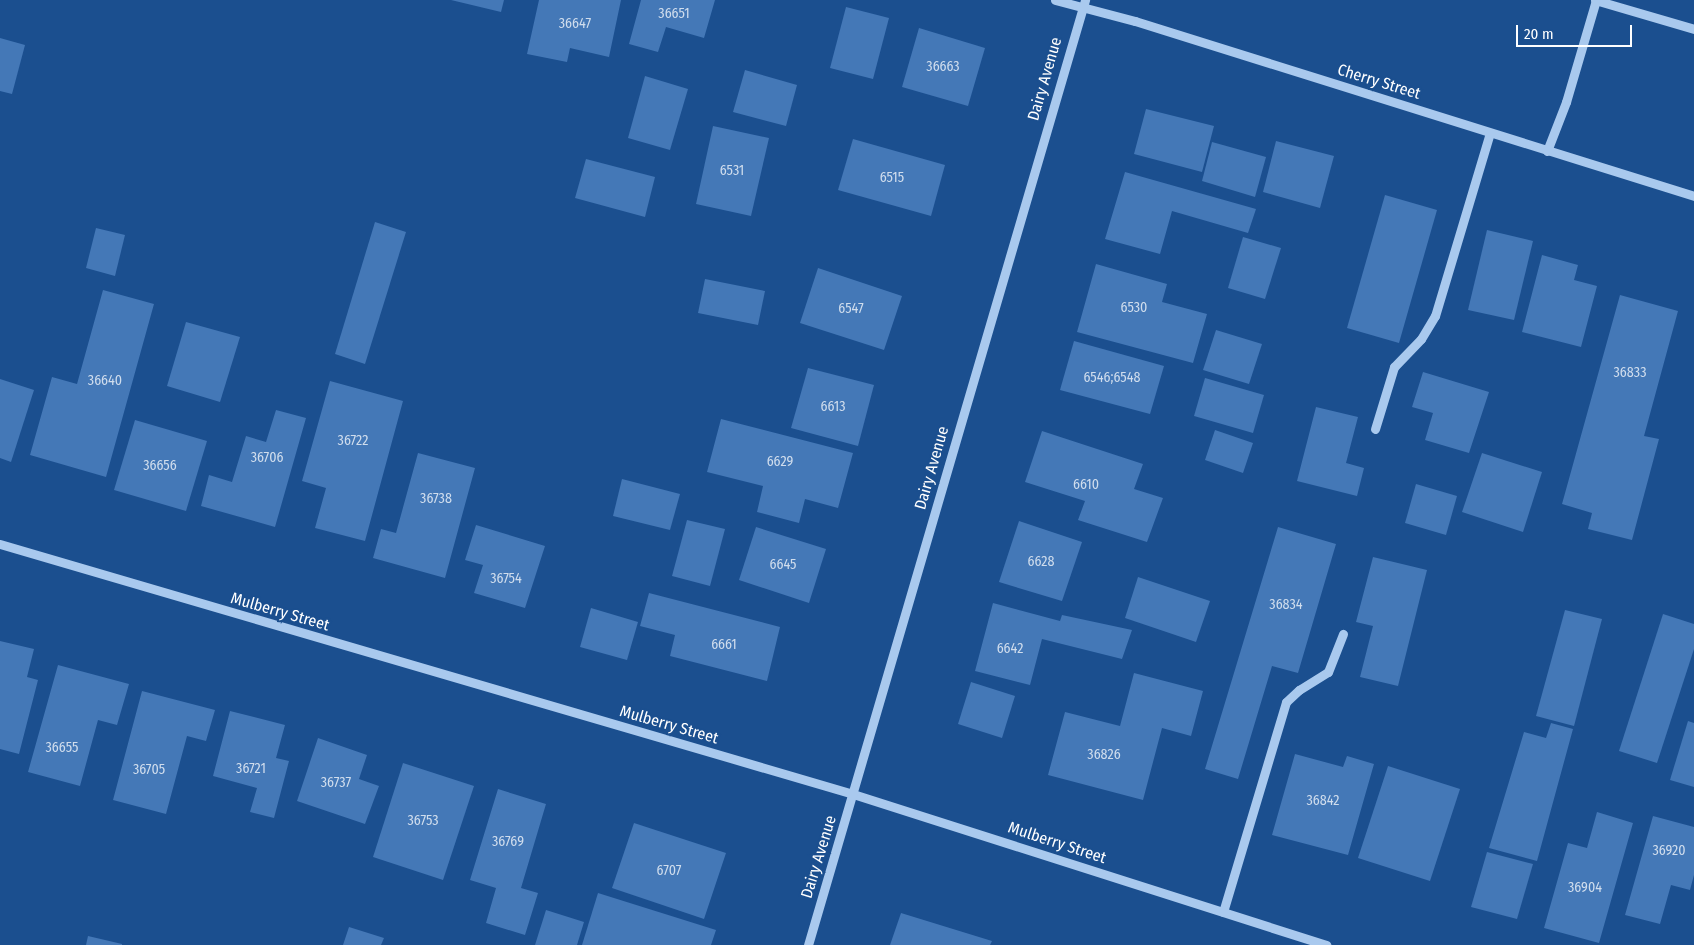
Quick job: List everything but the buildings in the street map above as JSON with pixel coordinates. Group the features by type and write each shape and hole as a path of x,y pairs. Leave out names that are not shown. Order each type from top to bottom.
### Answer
{"street":[{"name":"Cherry Street","path":"1055,0 1083,4 1694,196"},
{"path":"1547,151 1566,102 1595,0 1694,29"},
{"name":"Dairy Avenue","path":"808,945 1083,4"},
{"path":"1375,428 1394,367 1421,340 1435,316 1490,132"},
{"name":"Mulberry Street","path":"0,544 853,794 1326,945"},
{"path":"1223,912 1286,702 1299,690 1328,672 1343,634"}]}
